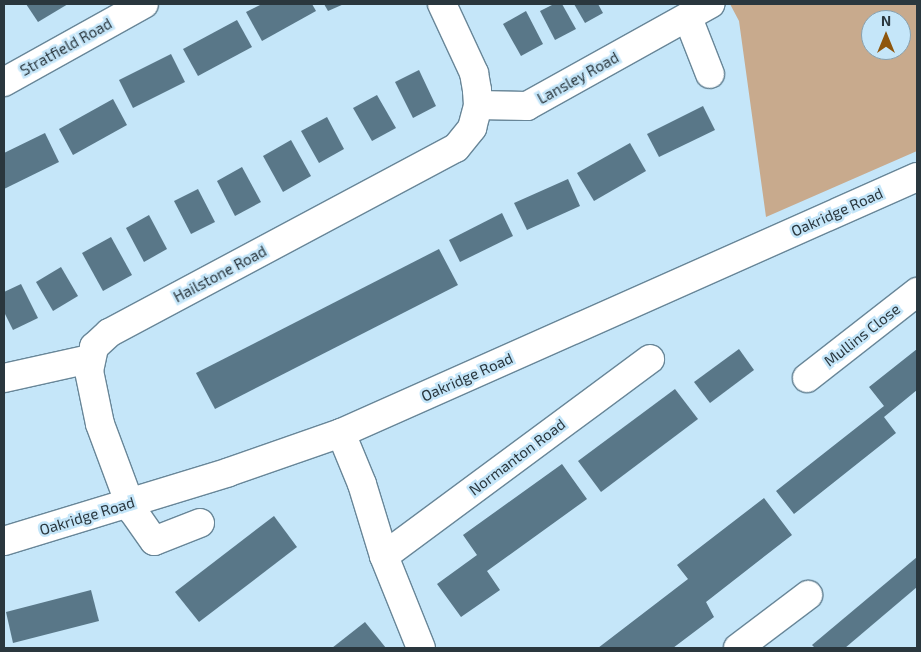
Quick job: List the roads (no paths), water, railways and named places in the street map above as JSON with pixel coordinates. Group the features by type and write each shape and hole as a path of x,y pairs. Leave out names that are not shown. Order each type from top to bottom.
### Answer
{"street":[{"name":"Stratfield Road","path":"8,72 144,4"},
{"path":"442,4 474,73 478,105"},
{"name":"Lansley Road","path":"478,105 527,106 688,18 710,4"},
{"path":"688,18 710,74"},
{"name":"Hailstone Road","path":"90,359 100,339 109,333 456,148 472,128 478,105"},
{"name":"Oakridge Road","path":"4,541 130,506 341,432 917,177"},
{"name":"Mullins Close","path":"807,378 917,292"},
{"name":"Normanton Road","path":"384,556 650,358"},
{"path":"4,378 90,359 91,385 100,424 130,506 154,541 200,523"},
{"path":"341,432 362,484 384,556 421,648"},
{"path":"738,648 808,595"}]}
